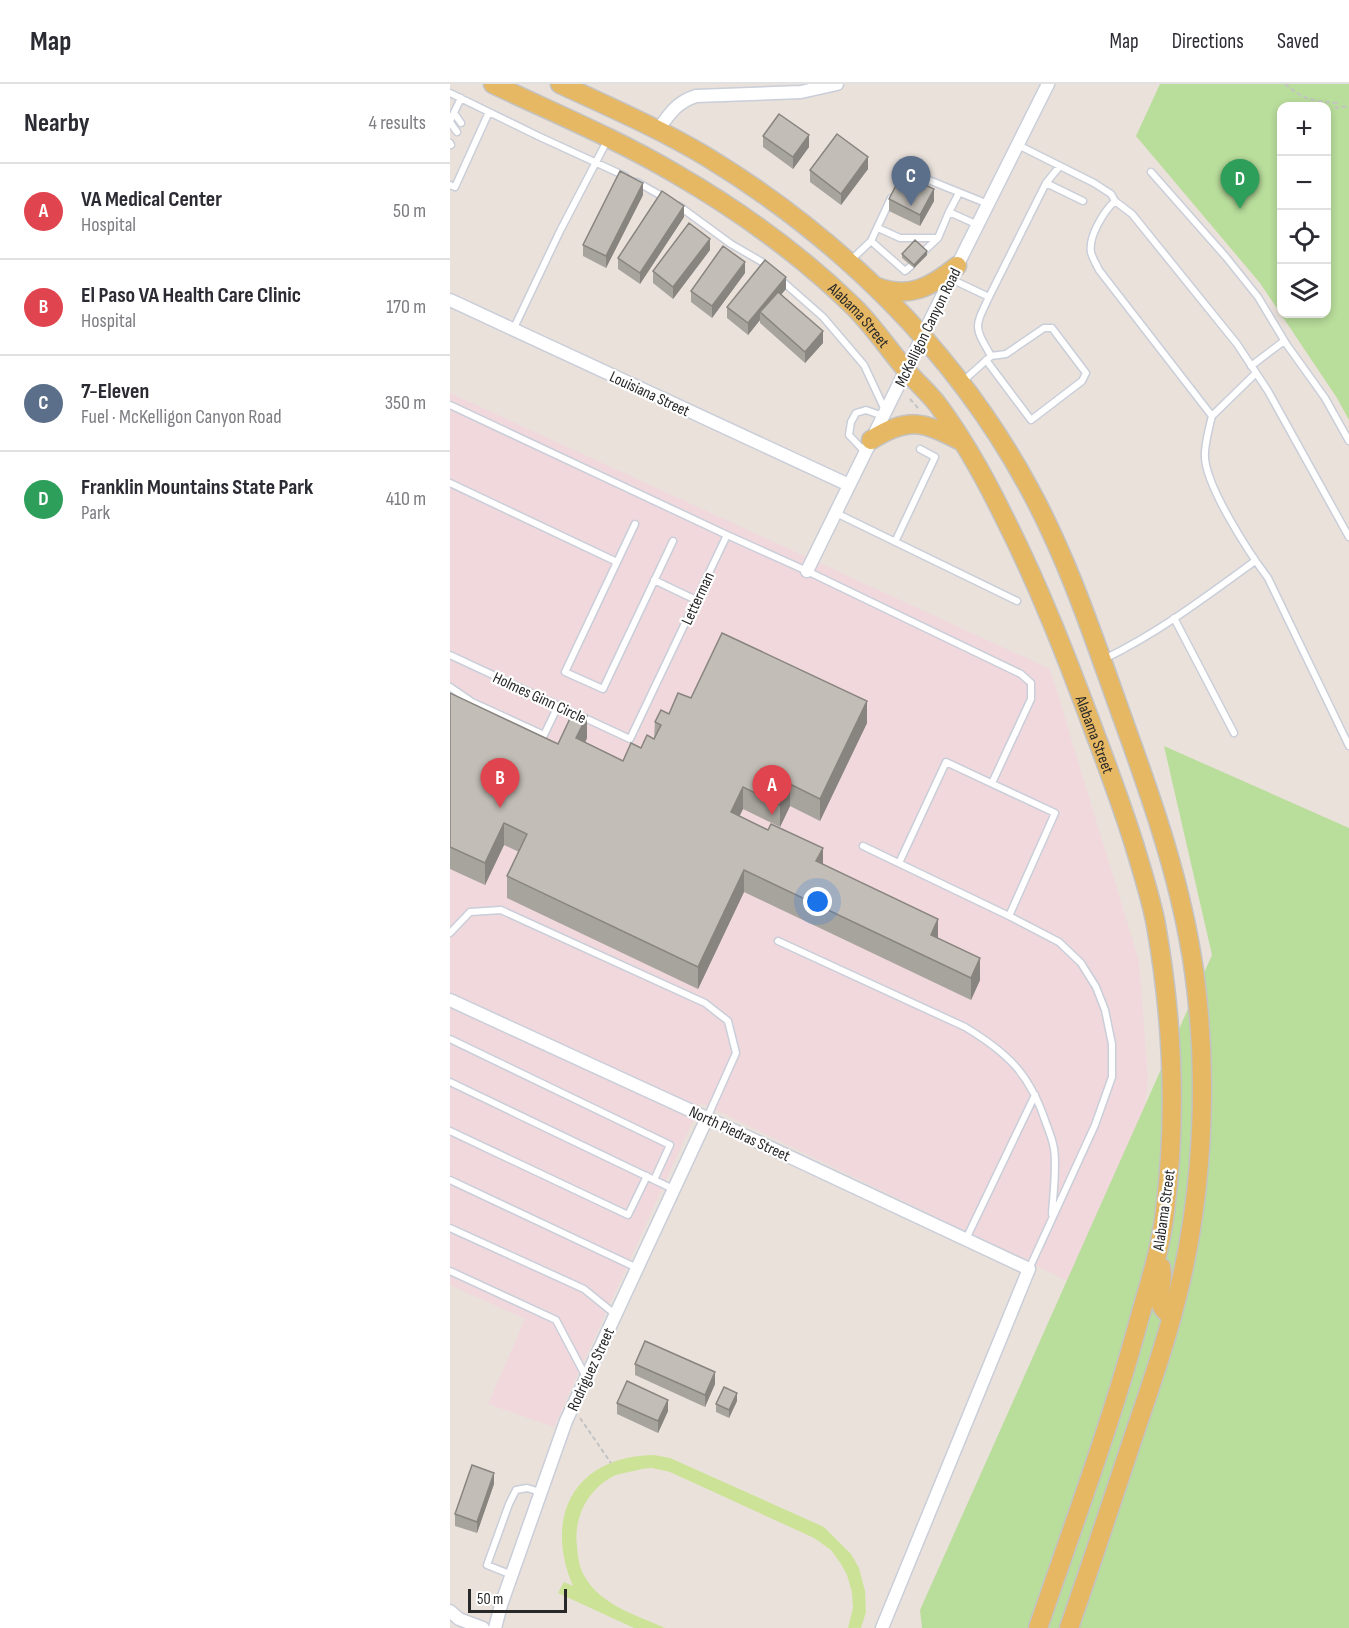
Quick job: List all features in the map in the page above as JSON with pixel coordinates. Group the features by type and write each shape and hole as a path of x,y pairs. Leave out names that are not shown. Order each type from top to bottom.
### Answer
{"main road":[{"name":"Alabama Street","path":"493,84 608,138 673,172 721,201 800,259 857,310 906,370 936,402 987,483 1020,548 1055,629 1117,792 1141,866 1155,920 1167,998 1172,1067 1170,1164 1164,1217 1156,1258 1131,1351 1038,1628"},
{"name":"Alabama Street","path":"560,84 658,130 707,157 764,194 807,226 877,287 961,382 1000,438 1029,486 1049,527 1101,660 1163,836 1186,931 1196,990 1202,1056 1202,1117 1192,1227 1172,1316 1069,1628"},
{"path":"877,287 900,292 914,291 953,273"},
{"path":"868,446 896,426 910,424 925,425 963,442"},
{"path":"1156,1258 1162,1272 1161,1306 1172,1316"}],"street":[{"path":"658,130 675,107 682,101 696,96 801,92 837,84"},
{"name":"McKelligon Canyon Road","path":"807,571 1048,84"},
{"name":"Louisiana Street","path":"450,300 849,485"},
{"name":"North Piedras Street","path":"450,1000 1029,1269"},
{"name":"Rodriguez Street","path":"495,1628 560,1436 707,1118"},
{"path":"882,1628 1029,1269"},
{"path":"450,1611 459,1619 483,1628"}],"lane":[{"path":"450,93 538,136 596,161 668,200"},
{"path":"457,132 450,122 461,98"},
{"path":"450,185 455,187 489,112"},
{"path":"454,114 461,123"},
{"path":"471,134 476,141"},
{"path":"513,330 608,138"},
{"path":"467,144 472,151"},
{"path":"1017,145 1112,194 1115,201 1132,214 1237,344 1256,372 1349,537"},
{"path":"461,156 466,163"},
{"path":"961,382 989,358 1006,354 1044,328 1052,328 1086,373 1082,381 1031,420 989,358 977,332 977,322 1046,183 1060,166"},
{"path":"455,168 461,175"},
{"path":"849,261 871,242 904,170 988,204"},
{"path":"1151,172 1258,297 1284,341 1325,399 1349,441"},
{"path":"1046,183 1083,201"},
{"path":"923,252 938,238 958,193"},
{"path":"1115,201 1106,208 1093,237 1091,252 1100,270 1212,416"},
{"path":"676,205 731,244 762,262 770,270"},
{"path":"949,212 978,225"},
{"path":"878,228 900,238 938,238"},
{"path":"871,242 905,271 910,266"},
{"path":"953,273 989,297"},
{"path":"779,278 823,317 864,365 885,413"},
{"path":"1251,366 1284,341"},
{"path":"1256,372 1212,416 1205,458 1213,485 1255,561 1268,578 1349,746"},
{"path":"450,405 807,571 1021,674 1031,683 1031,699 992,783"},
{"path":"868,446 849,435 851,422 856,413 866,410 885,413"},
{"path":"895,542 935,457 920,449"},
{"path":"450,483 617,562"},
{"path":"836,513 1017,601"},
{"path":"635,524 565,672 603,689 672,541"},
{"name":"Letterman","path":"630,740 727,535"},
{"path":"1101,660 1124,649 1173,618 1255,561"},
{"path":"654,580 696,600"},
{"path":"1173,618 1234,733"},
{"name":"Holmes Ginn Circle","path":"450,655 630,740"},
{"path":"450,687 472,702 544,735 558,706"},
{"path":"899,863 946,762 1055,813 1009,916"},
{"path":"863,846 1059,942 1081,963 1096,987 1105,1010 1112,1044 1112,1077 1095,1125 1029,1269"},
{"path":"450,933 470,912 501,910 705,1003 728,1021 736,1053 707,1118"},
{"path":"778,941 965,1027 982,1036 1012,1060 1030,1083 1054,1149 1052,1220"},
{"path":"450,1039 670,1145 654,1180"},
{"path":"450,1083 673,1189"},
{"path":"966,1239 1035,1095"},
{"path":"450,1131 628,1215 647,1176"},
{"path":"450,1180 637,1268"},
{"path":"450,1228 584,1289 616,1315"},
{"path":"450,1271 556,1320 586,1378"},
{"path":"512,1575 487,1565 516,1490 527,1488 540,1492"}],"path":[{"path":"1285,84 1298,95 1315,102 1337,103 1336,108 1349,106"},
{"path":"910,399 918,408"},
{"path":"573,1406 611,1462"}],"shaded area":[{"path":"450,393 1050,669 1139,961 1148,1078 1133,1219 1101,1297 701,1103 554,1427 488,1404 525,1319 450,1285"}],"green space":[{"path":"1160,84 1349,84 1349,420 1337,398 1283,318 1331,318 1331,102 1277,102 1277,308 1260,283 1136,136"},
{"path":"1164,746 1349,828 1349,1628 922,1628 920,1610 1212,955"},
{"path":"654,1455 670,1458 824,1527 851,1554 859,1568 865,1591 866,1612 861,1628 848,1628 853,1608 852,1592 847,1575 831,1550 814,1538 670,1472 652,1468 616,1475 598,1487 580,1514 576,1535 579,1562 583,1574 592,1587 620,1608 665,1628 634,1628 558,1593 564,1582 573,1586 565,1560 562,1536 565,1514 573,1495 586,1478 604,1466 627,1458"}],"building":[{"path":"779,114 809,135 793,157 763,136"},
{"path":"837,134 868,157 841,194 810,170"},
{"path":"620,171 643,183 606,256 583,245"},
{"path":"902,174 934,189 920,215 889,199"},
{"path":"662,191 684,206 640,273 618,258"},
{"path":"689,223 710,239 673,287 653,271"},
{"path":"915,240 927,251 914,265 902,254"},
{"path":"723,246 745,262 712,306 691,291"},
{"path":"765,260 786,277 748,323 727,307"},
{"path":"778,292 823,331 805,352 760,312"},
{"path":"722,633 867,701 820,799 790,784 780,805 743,787 731,812 768,830 771,824 823,848 816,861 938,919 931,935 980,958 971,978 744,870 698,967 507,876 527,834 504,823 485,863 450,847 450,693 558,744 574,710 587,716 576,738 623,761 631,743 641,748 647,735 654,739 661,725 655,722 661,710 669,714 678,693 691,698"},
{"path":"645,1341 715,1372 705,1395 635,1364"},
{"path":"627,1381 668,1400 658,1421 617,1403"},
{"path":"724,1387 737,1393 729,1410 716,1404"},
{"path":"472,1465 494,1473 477,1522 455,1514"}],"place":[{"name":"7-Eleven","path":"911,206"},
{"name":"Franklin Mountains State Park","path":"1240,209"},
{"name":"El Paso VA Health Care Clinic","path":"500,808"},
{"name":"VA Medical Center","path":"772,815"}]}
